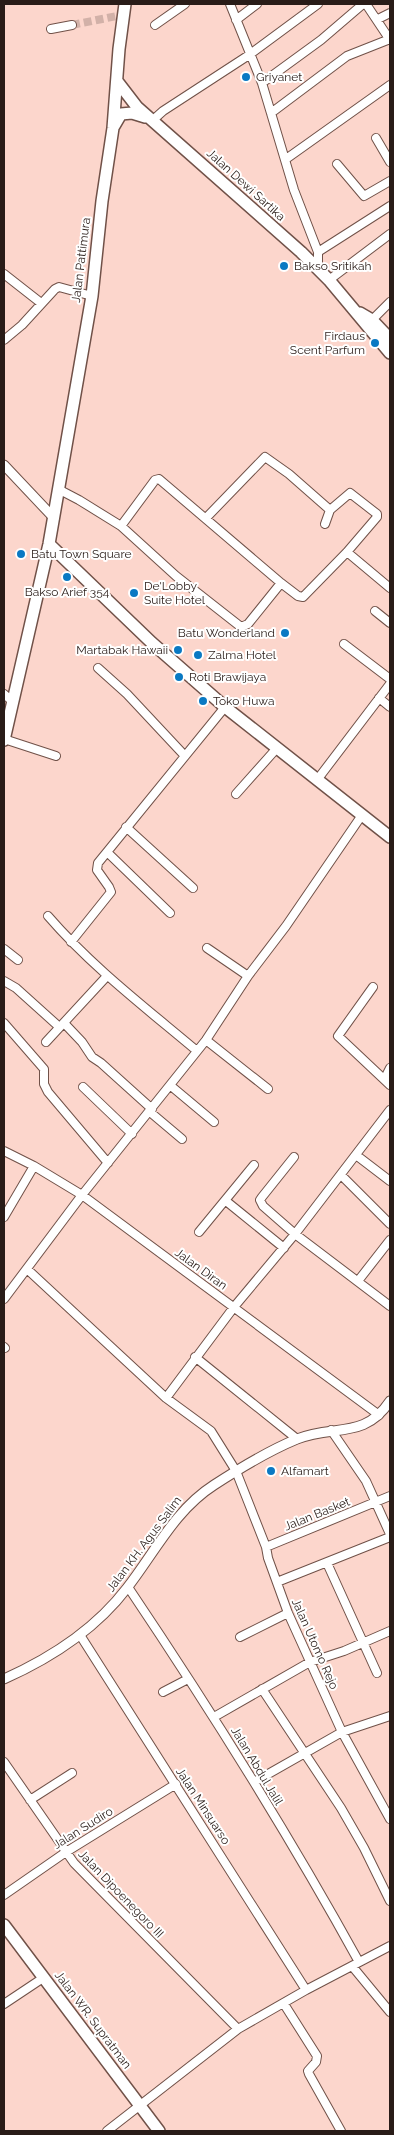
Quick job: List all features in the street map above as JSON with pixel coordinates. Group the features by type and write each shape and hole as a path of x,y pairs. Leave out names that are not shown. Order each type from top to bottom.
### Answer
{"main road":[{"name":"Jalan Pattimura","path":"4,740 8,698 49,544 92,296 102,201 113,128 124,11"},
{"name":"Jalan Dewi Sartika","path":"117,81 137,107 318,269 356,310 370,331 390,352"},
{"path":"113,128 118,117 126,113 132,113 153,120"},
{"name":"Jalan Dewi Sartika","path":"356,310 372,320 390,339"},
{"path":"49,544 152,643 225,706 390,837"},
{"name":"Jalan WR. Supratman","path":"4,1925 159,2131"}],"street":[{"path":"155,24 185,4"},
{"path":"230,4 249,55 262,83 294,190 318,252 318,269"},
{"path":"236,20 257,4"},
{"path":"153,120 162,111 249,55 318,4"},
{"path":"262,83 321,40 365,4 378,19 390,39 347,56 271,113"},
{"path":"378,19 390,13"},
{"path":"51,29 72,25"},
{"path":"286,159 390,85"},
{"path":"376,138 390,162"},
{"path":"337,164 364,196 390,181"},
{"path":"318,252 390,206"},
{"path":"329,280 390,234"},
{"path":"4,274 41,303"},
{"path":"4,340 22,325 55,288 59,287 92,296"},
{"path":"372,320 390,302"},
{"path":"206,518 266,458 289,474 330,510"},
{"path":"4,464 54,518"},
{"path":"121,526 157,479 206,518 281,583 298,596 303,597 347,552 377,517 377,514 350,493 330,510 325,524"},
{"path":"58,489 121,526 176,576 241,627 248,624 281,583"},
{"path":"347,552 390,588"},
{"path":"375,611 390,623"},
{"path":"344,644 390,680"},
{"path":"98,668 120,687 185,756"},
{"path":"317,780 390,684"},
{"path":"380,698 390,707"},
{"path":"71,942 109,896 109,888 96,868 126,827 225,706"},
{"path":"4,740 56,756"},
{"path":"236,794 277,748"},
{"path":"4,1299 82,1195 206,1040 248,976 286,926 362,815"},
{"path":"126,827 193,888"},
{"path":"107,852 170,913"},
{"path":"48,916 71,942 107,976 197,1051"},
{"path":"207,948 248,976"},
{"path":"4,949 18,960"},
{"path":"46,1042 107,976"},
{"path":"4,981 16,988 56,1024"},
{"path":"373,988 338,1036 390,1085"},
{"path":"4,1023 44,1069 44,1084 48,1092 108,1163"},
{"path":"64,1023 82,1042 94,1060 101,1063 182,1140"},
{"path":"206,1040 268,1089"},
{"path":"390,1068 387,1074 390,1077"},
{"path":"171,1086 214,1122"},
{"path":"82,1087 132,1134"},
{"path":"166,1398 195,1357 284,1248 390,1110"},
{"name":"Jalan Diran","path":"4,1151 34,1166 82,1195 378,1415"},
{"path":"356,1155 390,1181"},
{"path":"294,1157 260,1200 263,1206 295,1234 390,1306"},
{"path":"199,1232 254,1164"},
{"path":"4,1217 34,1166"},
{"path":"341,1175 389,1219"},
{"path":"226,1201 284,1248"},
{"path":"358,1281 390,1240"},
{"name":"Jalan Utomo Rejo","path":"27,1270 166,1398 211,1431 236,1471 266,1547 288,1613 342,1732 390,1819"},
{"path":"195,1357 297,1439"},
{"name":"Jalan KH. Agus Salim","path":"4,1679 41,1662 80,1635 111,1607 128,1587 186,1507 212,1486 236,1471 297,1439 331,1430 351,1430 367,1424 390,1401"},
{"path":"277,1582 327,1563 390,1535 363,1476 331,1430"},
{"name":"Jalan Basket","path":"266,1547 390,1496"},
{"path":"327,1563 378,1673"},
{"name":"Jalan Abdul Jalil","path":"128,1587 214,1716 308,1871 355,1964 390,2012"},
{"path":"240,1637 288,1613"},
{"path":"214,1716 310,1662 364,1643 390,1631"},
{"name":"Jalan Minsuarso","path":"80,1635 306,1990"},
{"path":"163,1692 188,1679"},
{"path":"262,1689 359,1840 390,1901"},
{"path":"254,1782 342,1732 390,1716"},
{"name":"Jalan Dipoenegoro III","path":"4,1762 74,1863 238,2029"},
{"path":"30,1800 72,1773"},
{"name":"Jalan Sudiro","path":"4,1895 66,1852 176,1784"},
{"path":"107,2131 238,2029 306,1990 390,1946"},
{"path":"4,2004 43,1978"},
{"path":"284,2004 317,2056 316,2062 308,2071 342,2131"}],"tunnel":[{"path":"72,25 122,15"}],"place":[{"name":"Griyanet","path":"246,77"},
{"name":"Bakso Sritikah","path":"284,266"},
{"name":"Firdaus Scent Parfum","path":"375,343"},
{"name":"Batu Town Square","path":"21,554"},
{"name":"Bakso Arief 354","path":"67,577"},
{"name":"De'Lobby Suite Hotel","path":"134,593"},
{"name":"Batu Wonderland","path":"285,633"},
{"name":"Martabak Hawaii","path":"178,650"},
{"name":"Zalma Hotel","path":"198,655"},
{"name":"Roti Brawijaya","path":"179,677"},
{"name":"Toko Huwa","path":"203,701"},
{"name":"Alfamart","path":"271,1471"}]}
